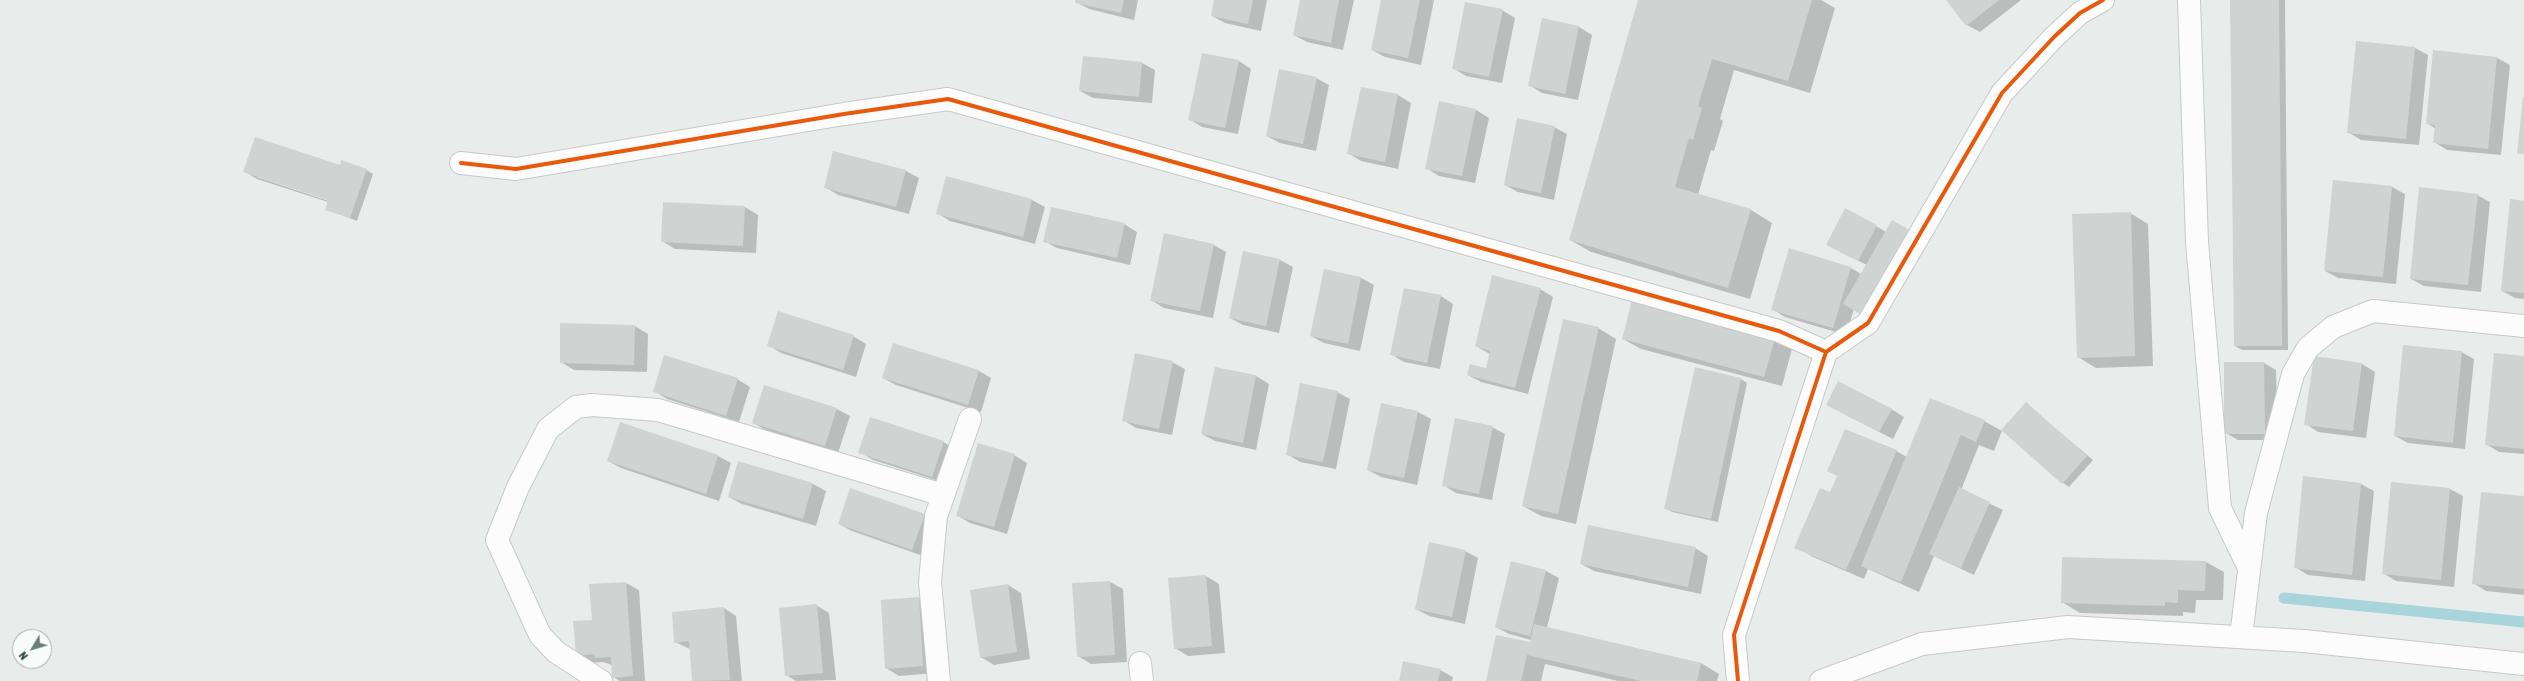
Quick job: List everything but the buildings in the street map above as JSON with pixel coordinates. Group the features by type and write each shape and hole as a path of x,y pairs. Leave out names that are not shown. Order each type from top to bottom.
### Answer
{"street":[{"path":"1738,681 1734,635 1826,352 1868,323 2002,93 2075,7 2103,0"},
{"path":"2189,0 2197,242 2220,508 2249,568"},
{"path":"461,163 516,169 844,114 948,99 1779,331 1826,352"},
{"path":"2241,637 2256,513 2293,374 2308,348 2333,327 2373,311 2524,326"},
{"path":"601,681 556,652 540,635 497,540 518,487 548,429 576,407 592,405 658,410 943,495"},
{"path":"939,681 930,582 936,516 970,418"},
{"path":"1821,681 1922,644 2068,627 2304,641 2524,664"}],"waterway":[{"path":"2284,598 2524,622"}],"cycle path":[{"path":"1738,681 1734,635 1826,352 1868,323 2002,93 2054,37 2080,13 2103,0"},
{"path":"461,163 516,169 844,114 948,99 1779,331 1826,352"}]}
